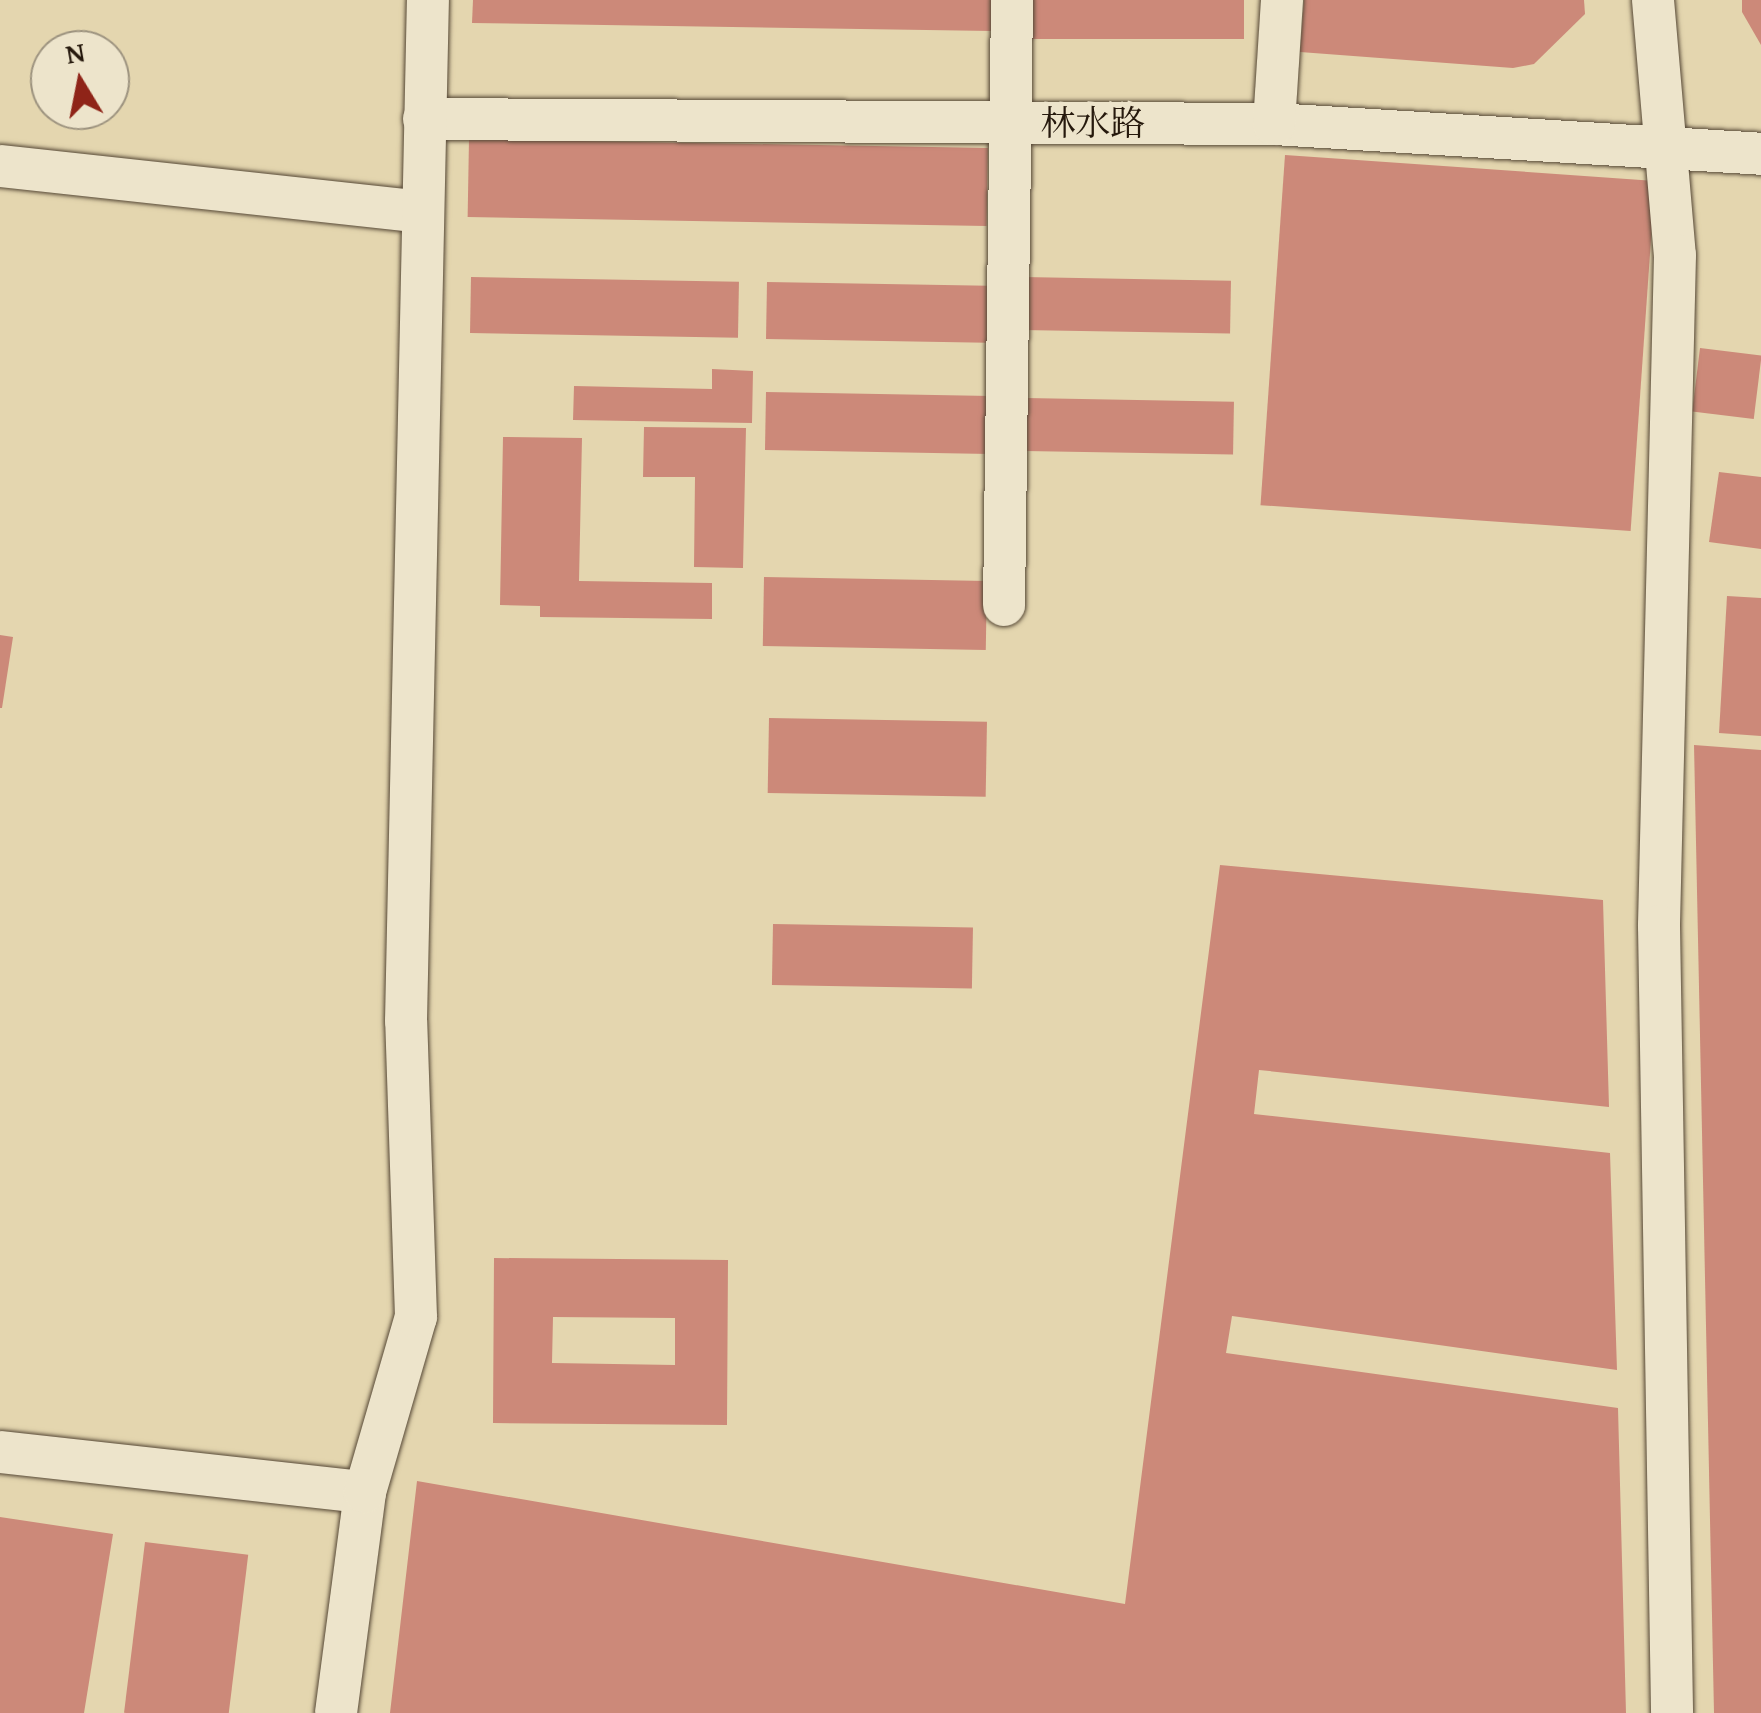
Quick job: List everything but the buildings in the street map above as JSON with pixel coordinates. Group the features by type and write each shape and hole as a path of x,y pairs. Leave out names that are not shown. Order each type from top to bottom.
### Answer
{"street":[{"path":"336,1713 365,1492 416,1318 406,1021 428,0"},
{"path":"1004,604 1012,0"},
{"path":"1274,124 1282,0"},
{"path":"1653,0 1675,256 1660,926 1672,1713"},
{"name":"林水路","path":"424,118 1274,124 1666,144 1761,154"},
{"path":"0,166 422,212"},
{"path":"0,1452 365,1492"}]}
